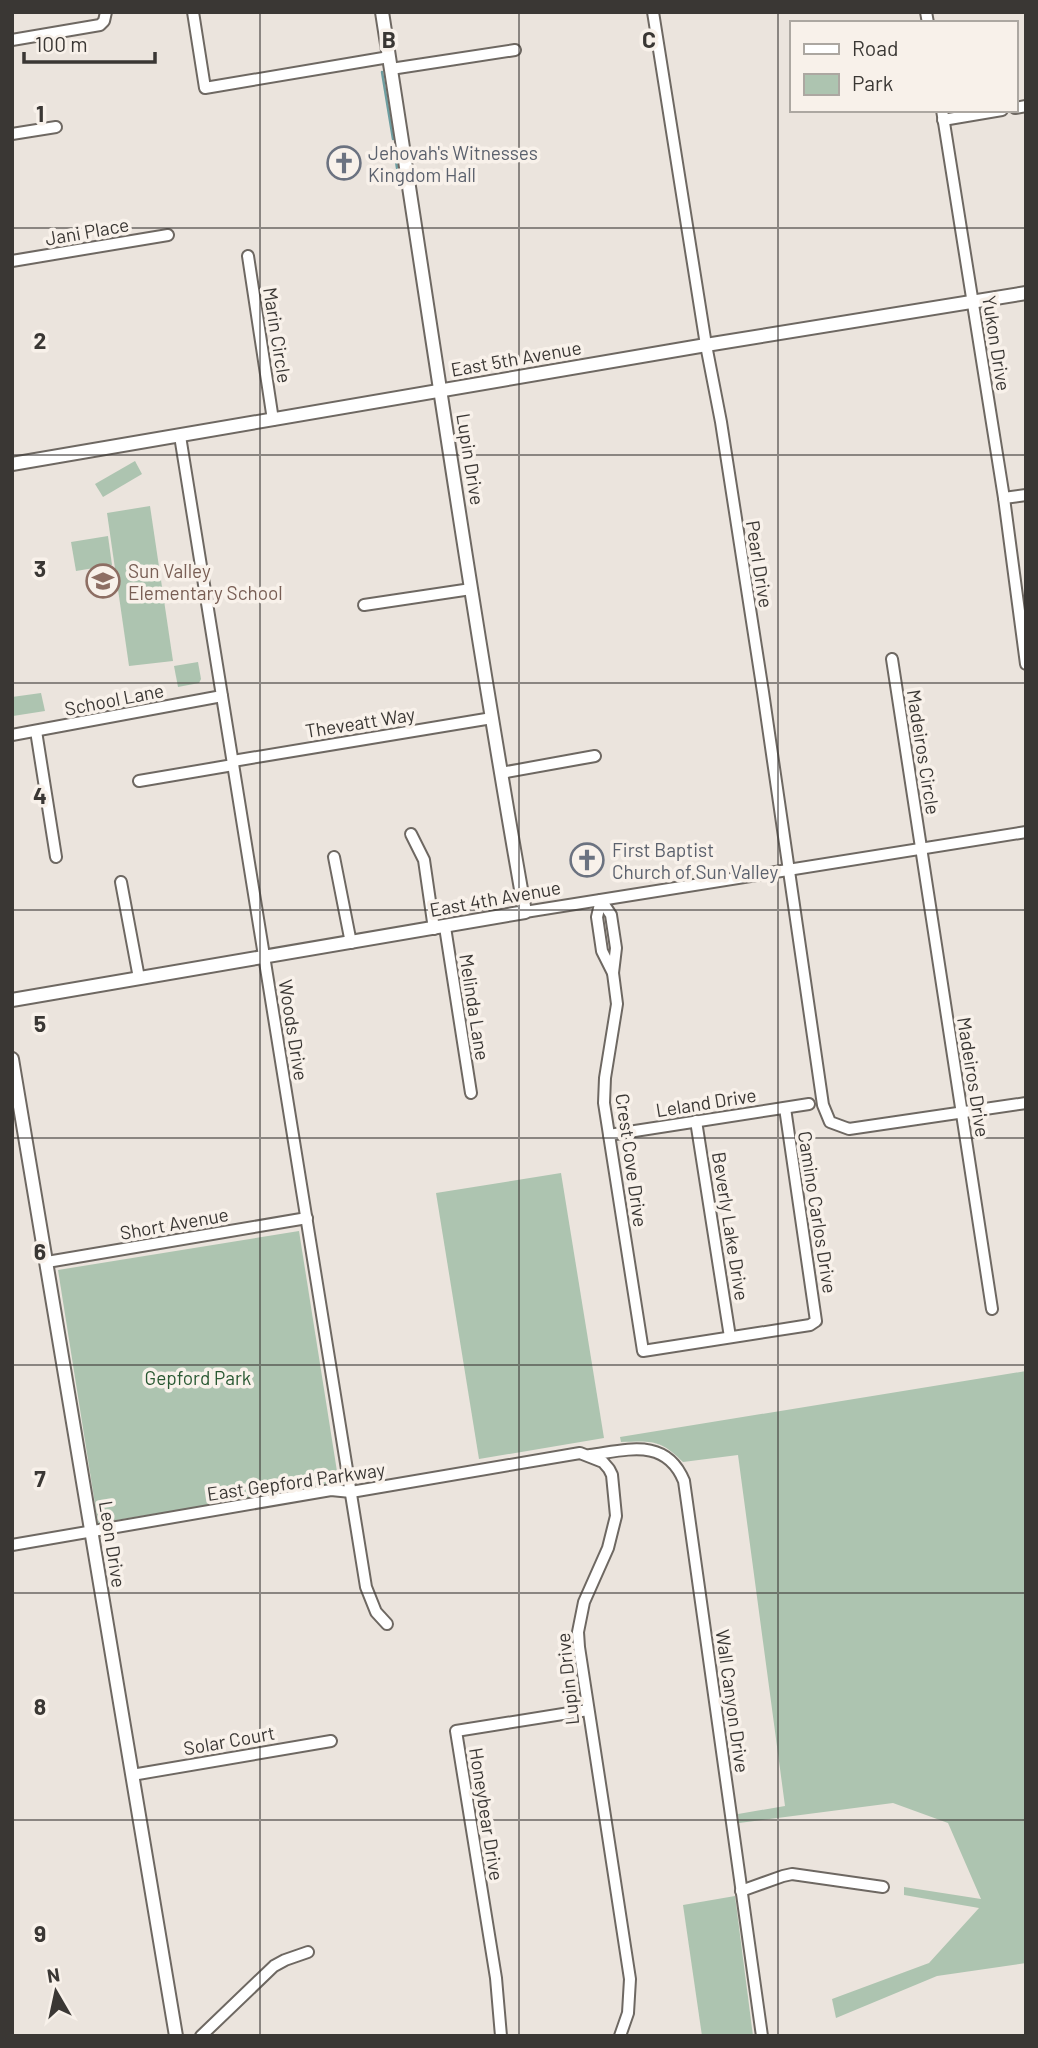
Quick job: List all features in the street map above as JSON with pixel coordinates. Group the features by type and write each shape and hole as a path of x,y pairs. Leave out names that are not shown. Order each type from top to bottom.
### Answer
{"street":[{"path":"12,40 100,25 106,12"},
{"path":"193,12 205,88 390,63 515,50"},
{"name":"Lupin Drive","path":"382,12 471,589 525,912"},
{"name":"Pearl Drive","path":"653,12 730,482 822,1105 830,1122 849,1129 961,1112"},
{"path":"942,115 978,112"},
{"name":"Yukon Drive","path":"942,115 1004,498 1026,664"},
{"path":"12,134 55,127"},
{"name":"Jani Place","path":"12,261 168,234"},
{"name":"Marin Circle","path":"248,256 273,420"},
{"name":"East 5th Avenue","path":"12,464 1026,293"},
{"name":"Woods Drive","path":"180,436 366,1587 376,1612 387,1624"},
{"path":"1004,498 1026,495"},
{"path":"1012,570 1026,567"},
{"path":"364,605 471,589"},
{"name":"Madeiros Circle","path":"892,659 921,849"},
{"name":"School Lane","path":"12,735 222,696"},
{"name":"Theveatt Way","path":"139,781 492,718"},
{"path":"36,731 56,857"},
{"path":"501,773 595,756"},
{"name":"East 4th Avenue","path":"12,1000 525,912 1026,832"},
{"name":"Melinda Lane","path":"411,834 424,860 440,928 471,1093"},
{"name":"Madeiros Drive","path":"921,849 992,1309"},
{"path":"334,857 351,943"},
{"path":"121,882 139,978"},
{"name":"Crest Cove Drive","path":"601,900 597,916 600,940 602,951 613,973 617,1004 603,1092 643,1351 730,1337"},
{"name":"Leon Drive","path":"12,1059 176,2036"},
{"path":"961,1112 1026,1103"},
{"name":"Leland Drive","path":"609,1135 809,1104"},
{"name":"Camino Carlos Drive","path":"730,1337 810,1325 816,1321 785,1108"},
{"name":"Beverly Lake Drive","path":"696,1121 730,1337"},
{"name":"Short Avenue","path":"47,1262 307,1219"},
{"name":"Wall Canyon Drive","path":"587,1455 650,1450 675,1464 684,1481 762,2036"},
{"name":"East Gepford Parkway","path":"12,1545 331,1490 351,1492 580,1453 587,1455"},
{"name":"Lupin Drive","path":"587,1455 603,1462 612,1475 616,1516 608,1548 580,1616 579,1647 630,1979 628,2013 620,2036"},
{"name":"Honeybear Drive","path":"501,2036 496,1978 456,1731 588,1710"},
{"name":"Solar Court","path":"132,1775 331,1741"},
{"path":"741,1891 792,1874 883,1887"},
{"path":"200,2036 274,1966 285,1959 308,1952"},
{"path":"200,2036 211,2036"}],"green space":[{"path":"135,461 142,474 103,497 95,484"},
{"path":"150,506 173,661 129,666 107,513"},
{"path":"108,536 112,565 76,571 71,542"},
{"path":"198,662 201,679 199,683 178,687 174,666"},
{"path":"41,693 45,711 13,716 12,697"},
{"path":"561,1173 604,1438 479,1459 436,1193"},
{"name":"Gepford Park","path":"299,1231 339,1484 98,1523 58,1270"},
{"path":"1026,1371 1026,1963 937,1976 836,2018 832,1999 929,1963 979,1908 904,1895 904,1887 981,1899 948,1823 893,1803 739,1823 738,1814 785,1806 738,1455 683,1462 661,1445 621,1442 620,1437"},
{"path":"735,1896 753,2036 702,2036 683,1905"}],"waterway":[{"path":"382,72 393,139"},
{"path":"394,146 397,168"},
{"path":"398,176 400,184"}],"place":[{"name":"Jehovah's Witnesses Kingdom Hall","path":"344,163"},
{"name":"Sun Valley Elementary School","path":"103,581"},
{"name":"First Baptist Church of Sun Valley","path":"587,860"}]}
